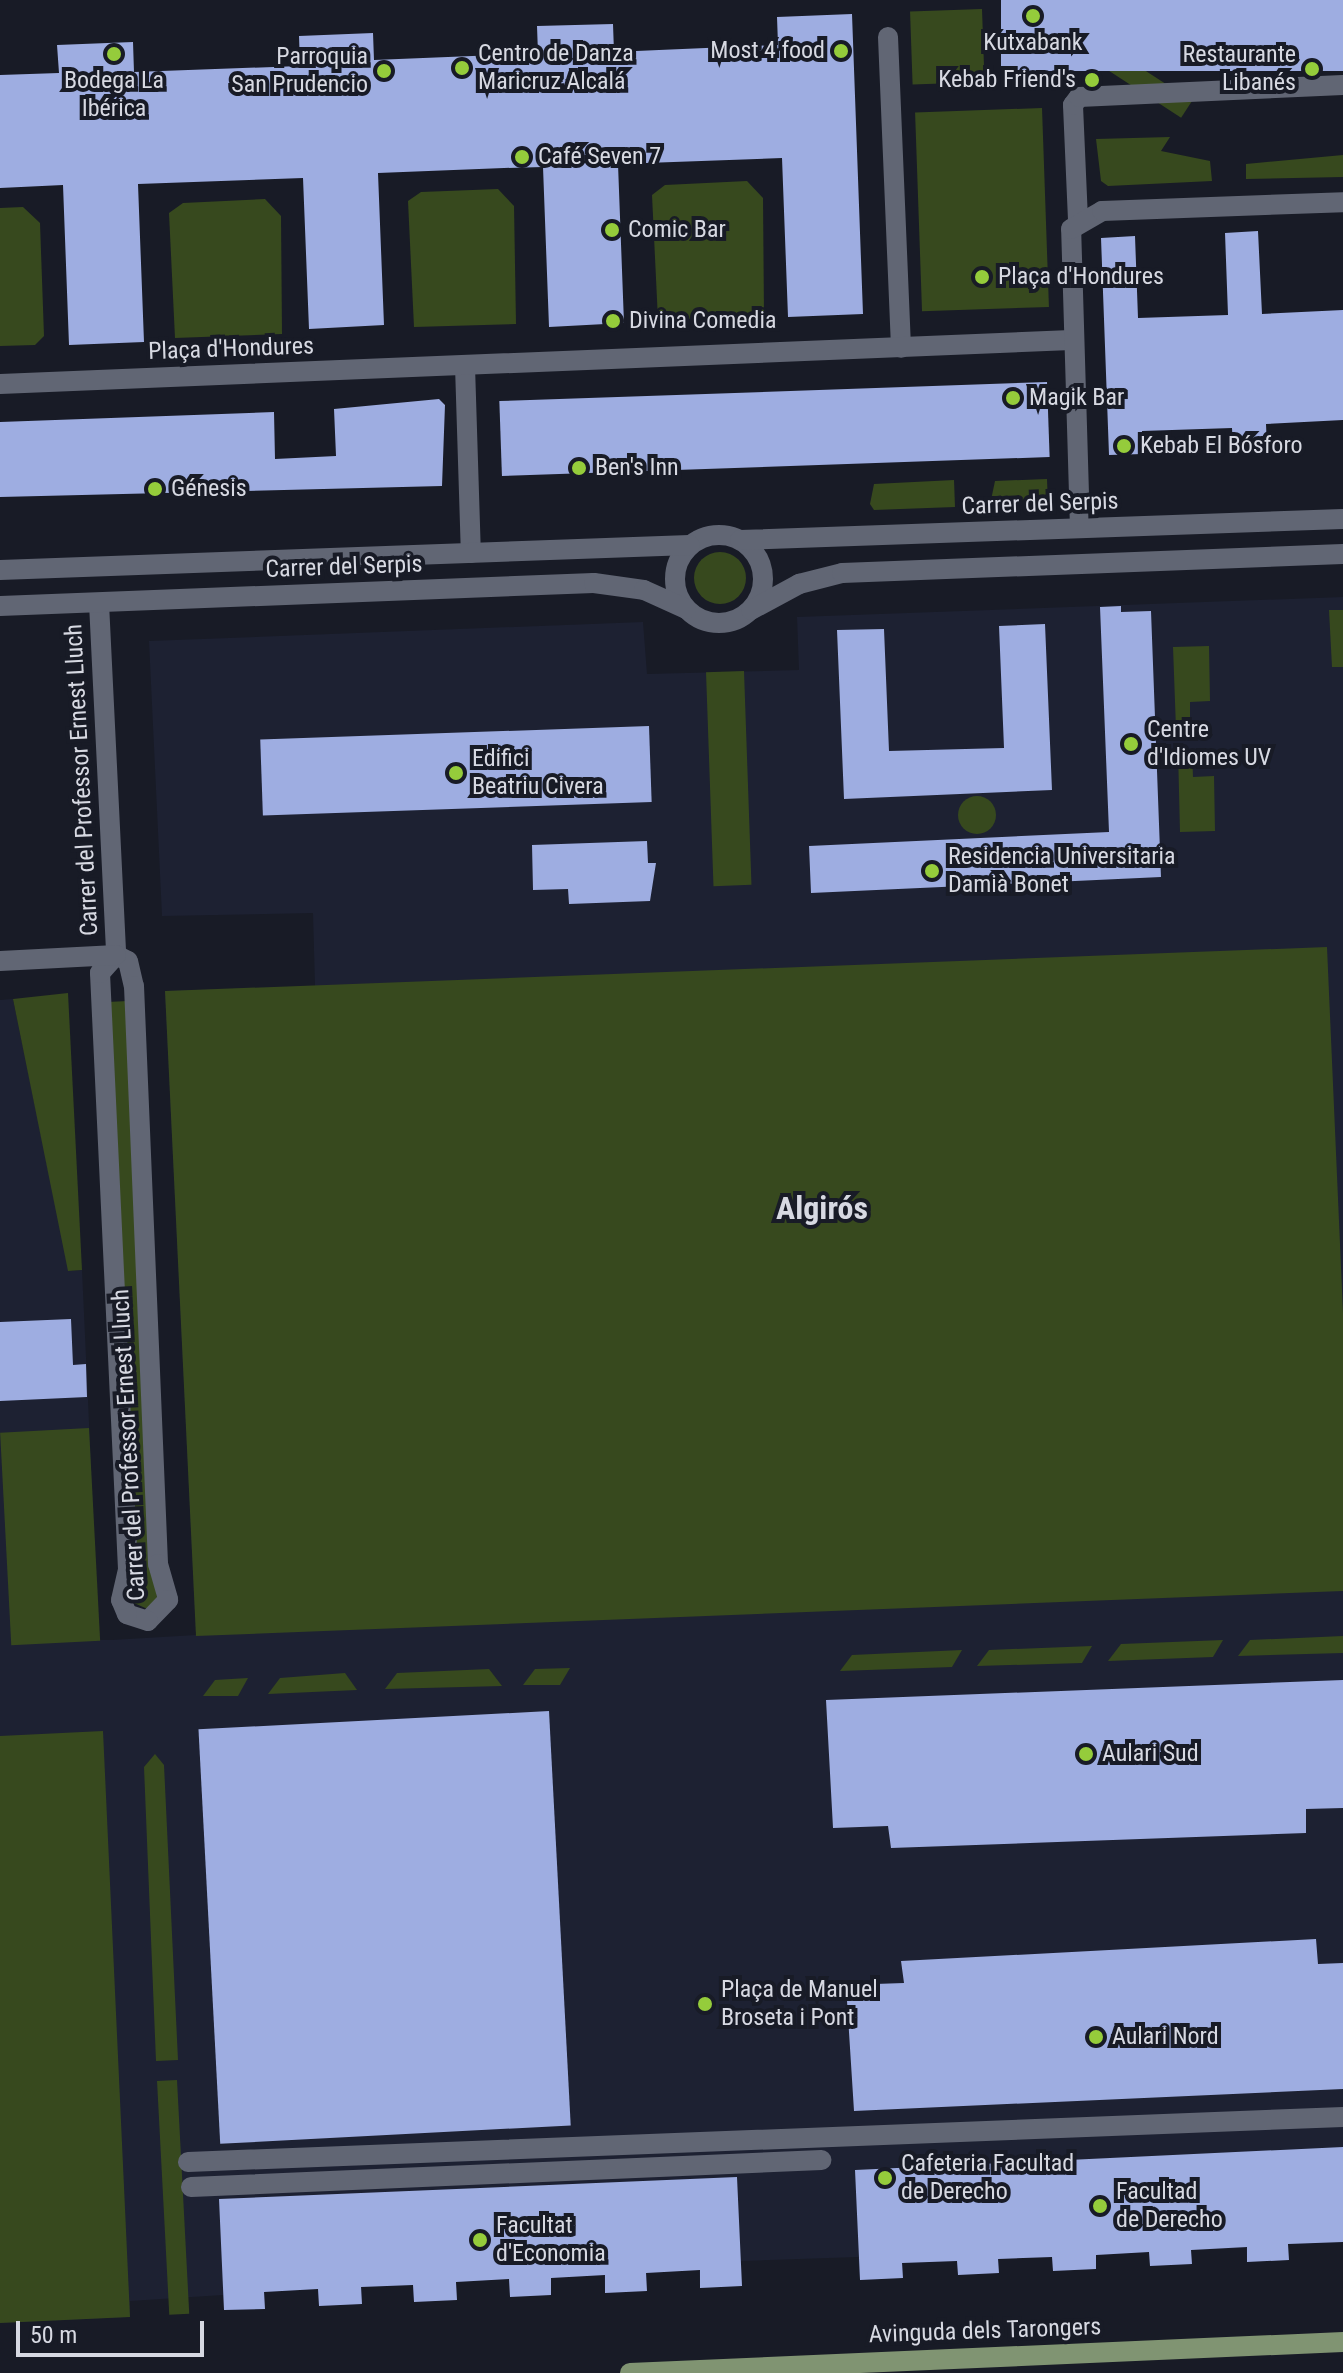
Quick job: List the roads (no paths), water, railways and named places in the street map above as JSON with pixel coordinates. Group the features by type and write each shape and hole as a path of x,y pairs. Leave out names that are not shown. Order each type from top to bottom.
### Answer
{"main road":[{"name":"Avinguda dels Tarongers","path":"630,2373 1343,2342"}],"street":[{"path":"888,37 901,348"},
{"path":"1080,528 1071,340 1073,105 1079,97 1343,85"},
{"path":"1074,224 1102,211 1343,202"},
{"name":"Plaça d'Hondures","path":"0,384 1071,340"},
{"path":"465,366 471,553"},
{"name":"Carrer del Serpis","path":"740,540 1343,519"},
{"path":"751,610 762,572 740,540 714,535 690,545 674,583 686,609 725,623 751,610 799,584 842,573 1343,554"},
{"name":"Carrer del Serpis","path":"0,570 690,545"},
{"name":"Carrer del Serpis","path":"0,606 594,583 644,590 686,609"},
{"name":"Carrer del Professor Ernest Lluch","path":"99,603 116,955 100,973 128,1569 121,1600 127,1614 148,1621 168,1600 158,1564 134,986 128,961 116,955"},
{"path":"0,961 116,955"},
{"path":"188,2162 1343,2117"},
{"path":"191,2187 821,2160"}],"place":[{"name":"Kutxabank","path":"1033,16"},
{"name":"Most 4 food","path":"841,51"},
{"name":"Bodega La Ibérica","path":"114,54"},
{"name":"Centro de Danza Maricruz Alcalá","path":"462,68"},
{"name":"Restaurante Libanés","path":"1312,69"},
{"name":"Parroquia San Prudencio","path":"384,71"},
{"name":"Kebab Friend's","path":"1092,80"},
{"name":"Café Seven 7","path":"522,157"},
{"name":"Comic Bar","path":"612,230"},
{"name":"Plaça d'Hondures","path":"982,277"},
{"name":"Divina Comedia","path":"613,321"},
{"name":"Magik Bar","path":"1013,398"},
{"name":"Kebab El Bósforo","path":"1124,446"},
{"name":"Ben's Inn","path":"579,468"},
{"name":"Génesis","path":"155,489"},
{"name":"Centre d'Idiomes UV","path":"1131,744"},
{"name":"Edifici Beatriu Civera","path":"456,773"},
{"name":"Residencia Universitaria Damià Bonet","path":"932,871"},
{"name":"Aulari Sud","path":"1086,1754"},
{"name":"Plaça de Manuel Broseta i Pont","path":"705,2004"},
{"name":"Aulari Nord","path":"1096,2037"},
{"name":"Cafeteria Facultad de Derecho","path":"885,2178"},
{"name":"Facultad de Derecho","path":"1100,2206"},
{"name":"Facultat d'Economia","path":"480,2240"}],"district":[{"name":"Algirós","path":"822,1208"}]}
